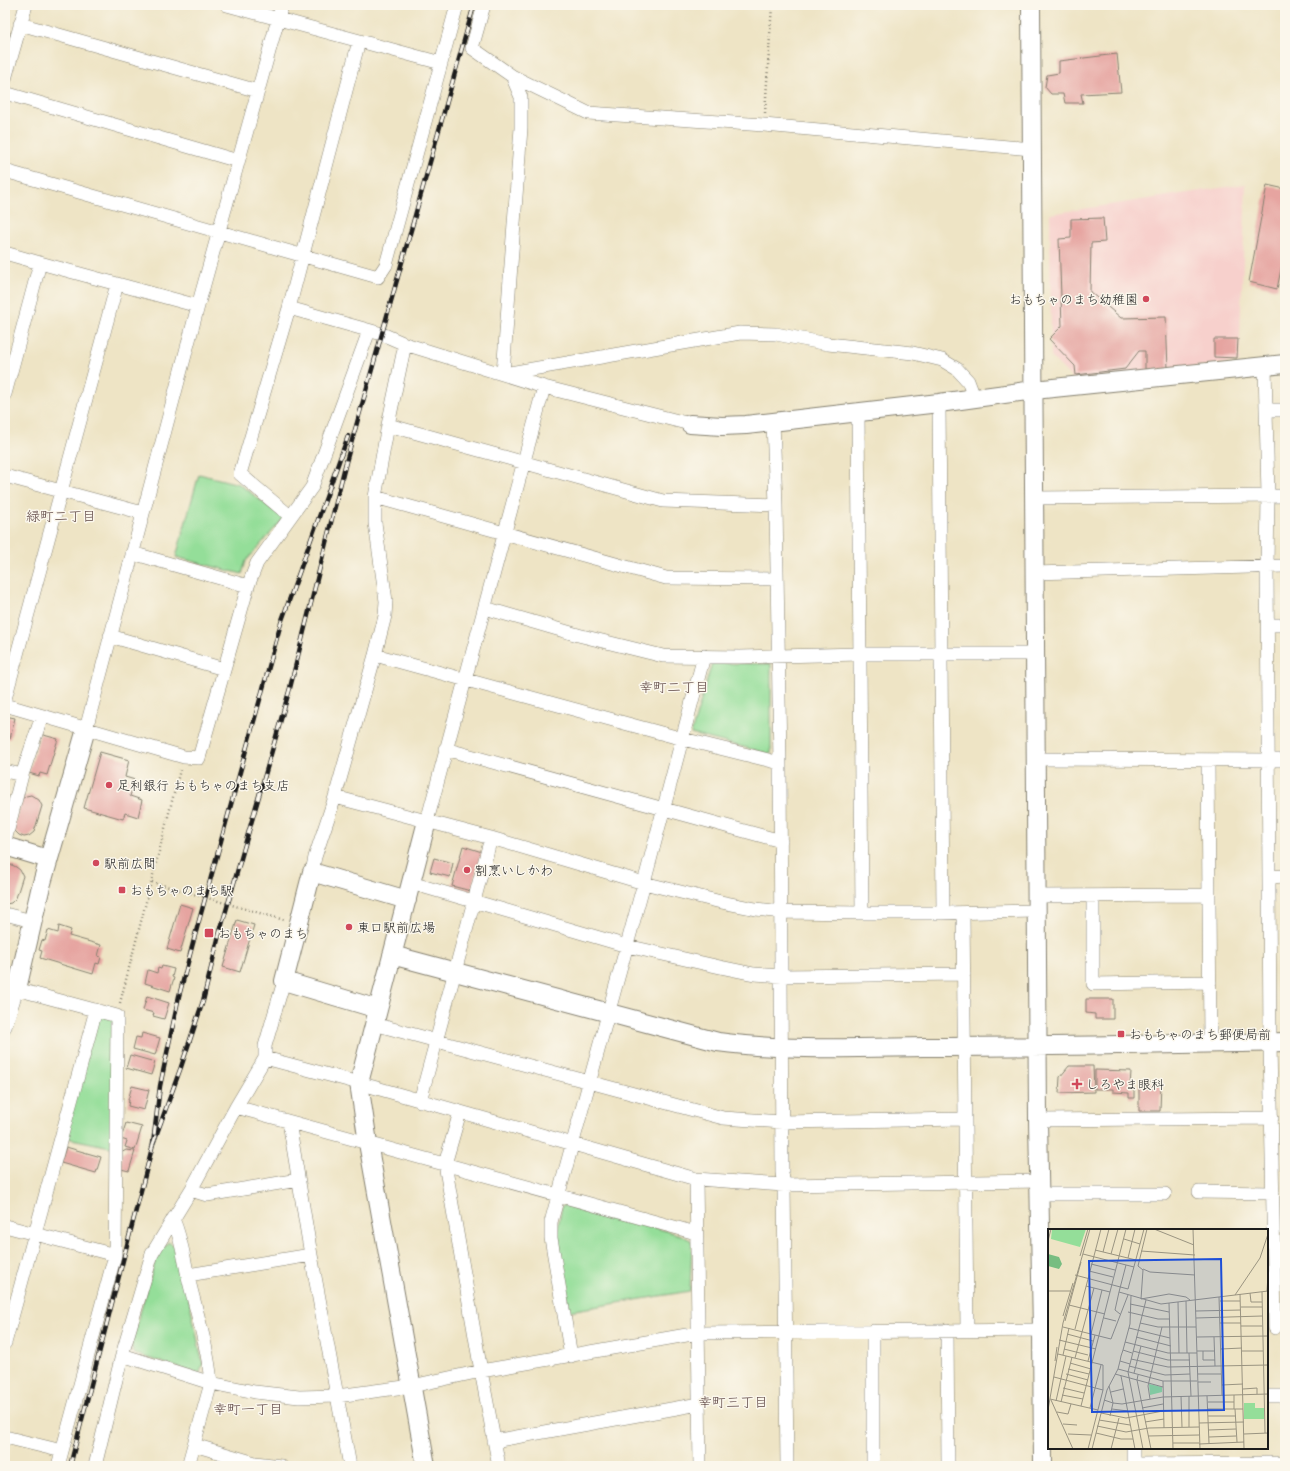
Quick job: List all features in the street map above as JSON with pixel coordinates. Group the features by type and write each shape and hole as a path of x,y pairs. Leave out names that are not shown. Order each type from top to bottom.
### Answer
{"street":[{"path":"5,79 26,5"},
{"path":"227,5 441,63"},
{"path":"5,1027 11,988 32,921 48,859 86,729 218,232 282,5"},
{"path":"5,171 378,277 386,265 457,5"},
{"path":"484,5 472,48 512,76 588,113 764,125 1032,149"},
{"path":"1031,5 1038,1120 1046,1330 1043,1466"},
{"path":"20,24 258,91"},
{"path":"290,516 240,474 304,255 359,41"},
{"path":"502,374 521,128 521,97 512,76"},
{"path":"5,93 238,160"},
{"path":"5,253 198,306"},
{"path":"5,394 40,263"},
{"path":"5,699 117,284"},
{"path":"289,308 382,334 405,344 544,387 690,424 722,426 939,403 1034,390 1285,364"},
{"path":"5,705 184,757 199,758 248,586 257,563 312,486 369,330"},
{"path":"502,374 740,333 776,334 828,344 913,353 942,360 957,369 968,381 974,397"},
{"path":"95,1466 122,1355 152,1254 191,1190 236,1107 266,1058 264,1046 284,981 315,858 335,797 385,616 386,601 375,523 375,497 405,344"},
{"path":"1265,366 1268,496 1267,566 1270,876 1278,1042 1272,1118 1273,1193 1279,1227 1276,1328"},
{"path":"426,1466 368,1143 359,1083 445,749 485,608 544,387"},
{"path":"939,403 943,914"},
{"path":"1266,410 1285,410"},
{"path":"858,412 862,914"},
{"path":"773,421 776,505 782,912 782,1173 784,1185 787,1466"},
{"path":"388,425 663,501 776,505"},
{"path":"5,476 143,513"},
{"path":"1033,498 1285,496"},
{"path":"375,497 666,578 777,579"},
{"path":"132,553 248,586"},
{"path":"1034,573 1285,566"},
{"path":"485,608 578,635 663,656 1035,654"},
{"path":"1268,625 1285,625"},
{"path":"110,636 224,669"},
{"path":"375,655 683,739 780,763"},
{"path":"571,1356 551,1238 551,1222 644,884 704,656"},
{"path":"5,841 22,775 42,716"},
{"path":"445,749 781,841"},
{"path":"1036,759 1285,760"},
{"path":"1208,760 1210,1043"},
{"path":"5,771 22,775"},
{"path":"335,797 491,838 644,884 756,910 862,914 943,914 963,913 1093,896 1209,895"},
{"path":"420,1101 491,838"},
{"path":"5,846 48,859"},
{"path":"312,872 409,892 474,901 627,946 754,974 782,976 964,974"},
{"path":"1270,876 1285,876"},
{"path":"1093,896 1093,984 1210,982"},
{"path":"963,913 967,1330"},
{"path":"5,914 32,921"},
{"path":"392,955 718,1042 750,1046 782,1048 965,1047 1278,1042"},
{"path":"284,981 437,1041 723,1118 782,1122 965,1119"},
{"path":"11,988 117,1016 115,1255 58,1466"},
{"path":"5,1343 96,1010"},
{"path":"266,1058 696,1179 784,1185 965,1182 1040,1188 1165,1194"},
{"path":"236,1107 696,1233"},
{"path":"460,1112 445,1164 499,1466"},
{"path":"1038,1120 1272,1118"},
{"path":"289,1122 311,1255 350,1466"},
{"path":"696,1179 700,1466"},
{"path":"191,1190 207,1195 298,1180"},
{"path":"1199,1192 1273,1193"},
{"path":"173,1219 180,1234 209,1363 211,1383 188,1466"},
{"path":"5,1226 115,1255"},
{"path":"188,1275 311,1255"},
{"path":"947,1330 948,1466"},
{"path":"122,1355 211,1383 255,1392 299,1397 338,1396 412,1386 481,1371 698,1332 1046,1330"},
{"path":"873,1331 873,1466"},
{"path":"1268,1396 1285,1396"},
{"path":"494,1441 699,1404"},
{"path":"5,1437 62,1451"},
{"path":"194,1445 255,1463 281,1466"},
{"path":"1132,1449 1133,1465 1285,1463"}],"path":[{"path":"764,125 772,5"},
{"path":"117,1016 184,757"},
{"path":"152,882 298,924"}],"shaded area":[{"name":"おもちゃのまち幼稚園","path":"1246,184 1239,362 1074,380 1051,357 1050,214"}],"green space":[{"path":"199,474 239,484 284,518 246,561 242,574 176,557"},
{"path":"712,663 771,664 771,754 691,734"},
{"path":"96,1010 117,1016 115,1148 62,1137"},
{"path":"571,1205 681,1235 692,1241 690,1291 569,1311 557,1231 562,1206"},
{"path":"168,1242 178,1248 203,1365 199,1374 135,1354 131,1345 156,1258"}],"building":[{"path":"5,30 10,32 5,48"},
{"path":"1117,54 1121,92 1081,94 1083,103 1065,103 1063,94 1051,94 1045,87 1047,75 1059,73 1059,61"},
{"path":"1267,185 1285,189 1285,250 1277,289 1249,282"},
{"path":"1103,218 1105,242 1091,243 1090,292 1121,318 1166,317 1168,369 1145,369 1145,351 1139,351 1125,369 1076,375 1075,366 1049,339 1062,326 1059,239 1071,238 1071,219"},
{"path":"1214,339 1238,339 1237,358 1214,357"},
{"path":"5,716 15,718 10,739 5,738"},
{"path":"40,734 58,739 47,775 40,773 39,776 29,773"},
{"path":"100,752 129,760 125,777 135,780 130,796 142,800 138,817 125,813 123,819 84,808"},
{"path":"31,795 39,800 42,806 34,832 29,836 24,837 19,835 13,829 22,799"},
{"path":"463,846 482,852 471,891 452,886"},
{"path":"434,858 453,863 450,877 430,872"},
{"path":"12,865 20,870 23,876 16,898 11,903 6,904 5,867"},
{"path":"180,904 193,908 180,953 167,949"},
{"path":"237,920 254,925 240,972 223,967"},
{"path":"59,926 71,930 69,936 101,945 98,956 101,957 99,964 96,963 93,974 40,958 42,951 39,950 42,940 45,941 48,930 58,933"},
{"path":"162,966 174,969 172,977 174,978 170,991 145,983 148,970 157,973 158,968 161,969"},
{"path":"147,996 169,1003 164,1019 153,1016 154,1013 143,1010"},
{"path":"1086,999 1113,999 1113,1019 1095,1019 1095,1014 1086,1013"},
{"path":"142,1033 160,1038 155,1055 133,1049 136,1037 141,1038"},
{"path":"130,1055 155,1062 151,1075 126,1068"},
{"name":"しろやま眼科","path":"1069,1066 1093,1066 1094,1092 1059,1093 1060,1077"},
{"path":"1095,1070 1131,1071 1130,1087 1134,1087 1134,1098 1129,1098 1129,1093 1113,1092 1113,1089 1095,1089"},
{"path":"1139,1082 1161,1083 1160,1111 1139,1111"},
{"path":"132,1086 149,1090 144,1110 128,1106"},
{"path":"126,1123 142,1127 135,1150 125,1147 127,1141 121,1139"},
{"path":"66,1147 101,1157 96,1173 61,1163"},
{"path":"126,1150 135,1151 129,1171 121,1169 121,1153"}],"railway":[{"path":"153,1144 203,1001 219,935 290,688 346,462 474,5"},
{"path":"70,1466 153,1144 160,1086 179,996 197,928 281,623 348,436"}],"place":[{"name":"おもちゃのまち幼稚園","path":"1146,299"},
{"name":"足利銀行 おもちゃのまち支店","path":"109,785"},
{"name":"駅前広間","path":"96,863"},
{"name":"割烹いしかわ","path":"467,870"},
{"name":"おもちゃのまち駅","path":"122,890"},
{"name":"東口駅前広場","path":"349,927"},
{"name":"おもちゃのまち","path":"209,933"},
{"name":"おもちゃのまち郵便局前","path":"1121,1034"},
{"name":"しろやま眼科","path":"1077,1084"}],"district":[{"name":"緑町二丁目","path":"61,516"},
{"name":"幸町二丁目","path":"674,687"},
{"name":"幸町三丁目","path":"733,1402"},
{"name":"幸町一丁目","path":"248,1409"}]}
